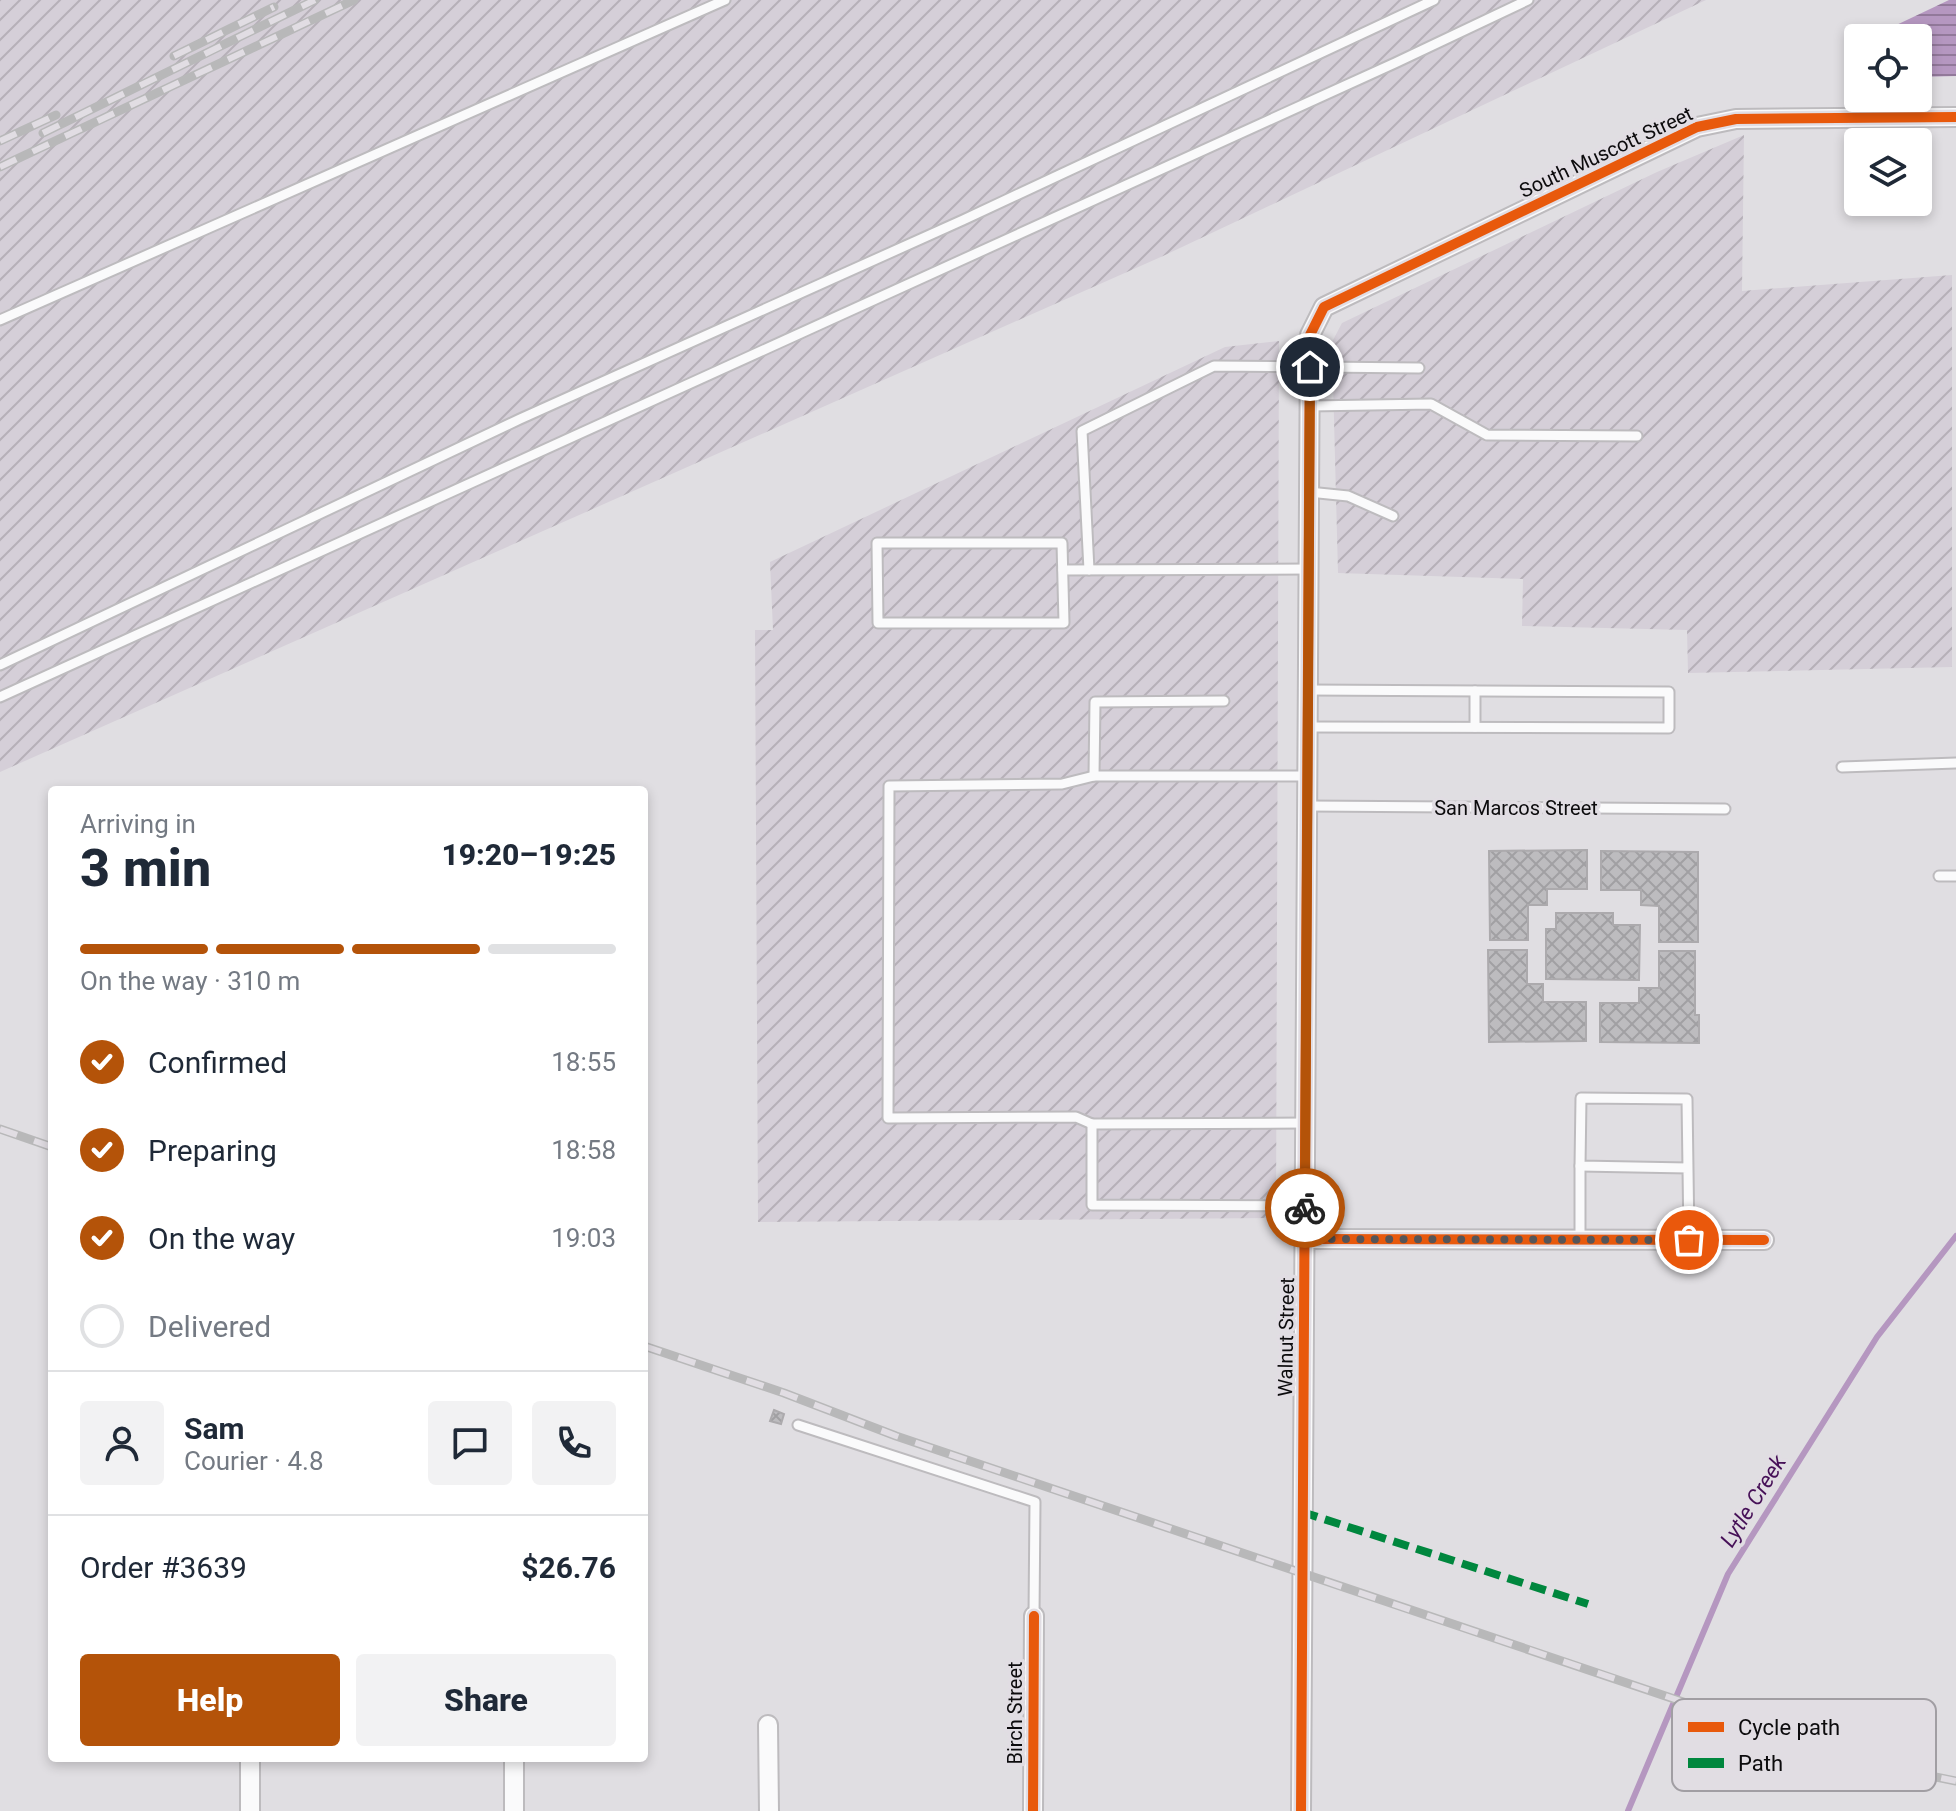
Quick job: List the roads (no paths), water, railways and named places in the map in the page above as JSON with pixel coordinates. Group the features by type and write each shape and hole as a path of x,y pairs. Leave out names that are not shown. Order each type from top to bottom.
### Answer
{"street":[{"name":"South Muscott Street","path":"1310,335 1324,307 1697,127 1736,119 1956,117"},
{"name":"Walnut Street","path":"1301,1811 1310,335"},
{"path":"1305,1239 1764,1240"},
{"name":"Birch Street","path":"1033,1811 1034,1616"},
{"path":"768,1725 769,1811"},
{"path":"250,1762 250,1811"},
{"path":"514,1762 514,1811"}],"lane":[{"path":"0,320 725,0"},
{"path":"0,665 520,419 963,220 1434,0"},
{"path":"0,697 1528,0"},
{"path":"1089,570 1082,431 1214,366 1419,368"},
{"path":"1310,406 1431,404 1487,435 1637,436"},
{"path":"1309,492 1348,496 1393,516"},
{"path":"877,543 1062,543 1063,570 1064,623 878,623 877,543"},
{"path":"1063,570 1309,569"},
{"path":"1308,690 1669,692 1669,728 1308,727"},
{"path":"1475,691 1475,727"},
{"path":"1094,776 1095,702 1224,701"},
{"path":"1842,767 1956,763"},
{"path":"1305,1123 1092,1124 1076,1117 888,1118 888,818 889,786 1062,784 1094,776 1308,776"},
{"name":"San Marcos Street","path":"1308,806 1725,809"},
{"path":"1939,876 1956,876"},
{"path":"1580,1240 1581,1098 1687,1099 1689,1240"},
{"path":"1092,1124 1092,1205 1305,1206"},
{"path":"1580,1166 1688,1168"},
{"path":"798,1425 1035,1502 1034,1616"}],"waterway":[{"name":"Lytle Creek","path":"1675,1699 1728,1574 1877,1337 1956,1236"},
{"name":"Lytle Creek","path":"1628,1811 1672,1707"}],"railway":[{"path":"43,133 315,0"},
{"path":"0,167 354,0"},
{"path":"174,56 274,7"},
{"path":"0,141 56,115"},
{"path":"0,1129 48,1146"},
{"path":"648,1347 784,1393 896,1436 1675,1699"},
{"path":"1936,1777 1956,1781"}]}
